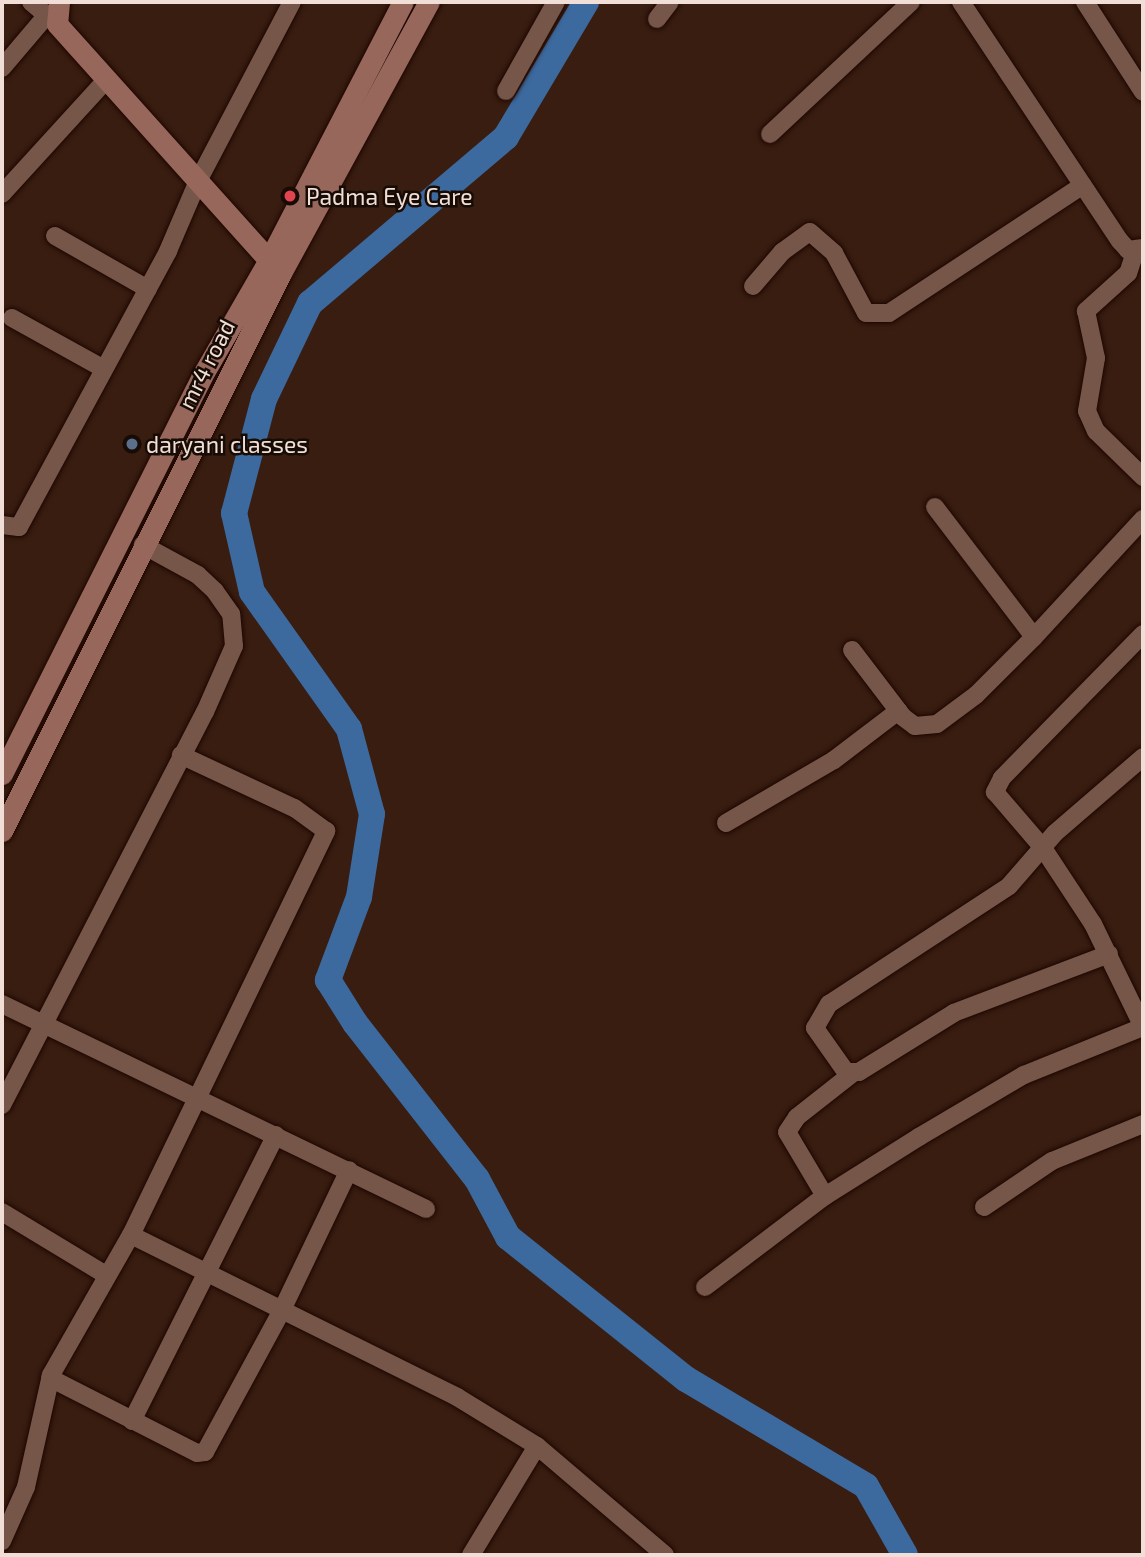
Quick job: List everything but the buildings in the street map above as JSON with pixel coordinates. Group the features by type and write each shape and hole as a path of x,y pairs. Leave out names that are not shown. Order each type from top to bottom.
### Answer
{"street":[{"path":"31,2 55,14 106,80 275,267"},
{"path":"2,525 19,527 148,289 198,181 292,2"},
{"name":"mr4 road","path":"2,831 143,545 403,2"},
{"name":"mr4 road","path":"2,774 202,376 275,267 429,2"},
{"path":"506,91 556,2"},
{"path":"656,19 670,2"},
{"path":"770,134 911,2"},
{"path":"961,2 1119,241 1139,250 1128,273 1086,311 1096,358 1087,411 1096,431 1143,477"},
{"path":"1085,2 1143,92"},
{"path":"2,68 55,14"},
{"path":"2,194 106,80"},
{"path":"753,286 782,253 810,233 834,253 866,313 878,317 889,313 1083,185"},
{"path":"55,236 148,289"},
{"path":"12,318 104,369"},
{"path":"935,507 1034,637"},
{"path":"852,650 898,711 915,726 937,724 976,695 1034,637 1143,519"},
{"path":"2,1105 45,1026 229,661 234,629 231,614 198,575 143,545"},
{"path":"705,1287 825,1196 1024,1075 1143,1027 1109,954 1043,848 996,797 996,786 1143,634"},
{"path":"726,823 834,760 898,711"},
{"path":"2,1541 32,1466 50,1378 131,1235 195,1096 326,831 294,808 181,755"},
{"path":"852,1073 826,1049 815,1028 829,1004 952,921 985,904 1143,757"},
{"path":"825,1196 787,1132 790,1123 852,1073 954,1013 1109,954"},
{"path":"2,1004 426,1209"},
{"path":"984,1207 1052,1161 1143,1124"},
{"path":"132,1421 276,1135"},
{"path":"50,1378 132,1421 197,1452 205,1452 282,1310 349,1170"},
{"path":"2,1212 106,1275"},
{"path":"131,1235 209,1270 282,1310 386,1358 537,1446 665,1555"},
{"path":"471,1555 537,1446"}],"waterway":[{"path":"586,2 506,137 310,303 264,399 234,513 252,592 349,729 372,814 359,897 328,980 355,1023 477,1179 508,1237 686,1379 866,1486 905,1555"}],"place":[{"name":"Padma Eye Care","path":"290,196"},
{"name":"daryani classes","path":"132,444"}]}
